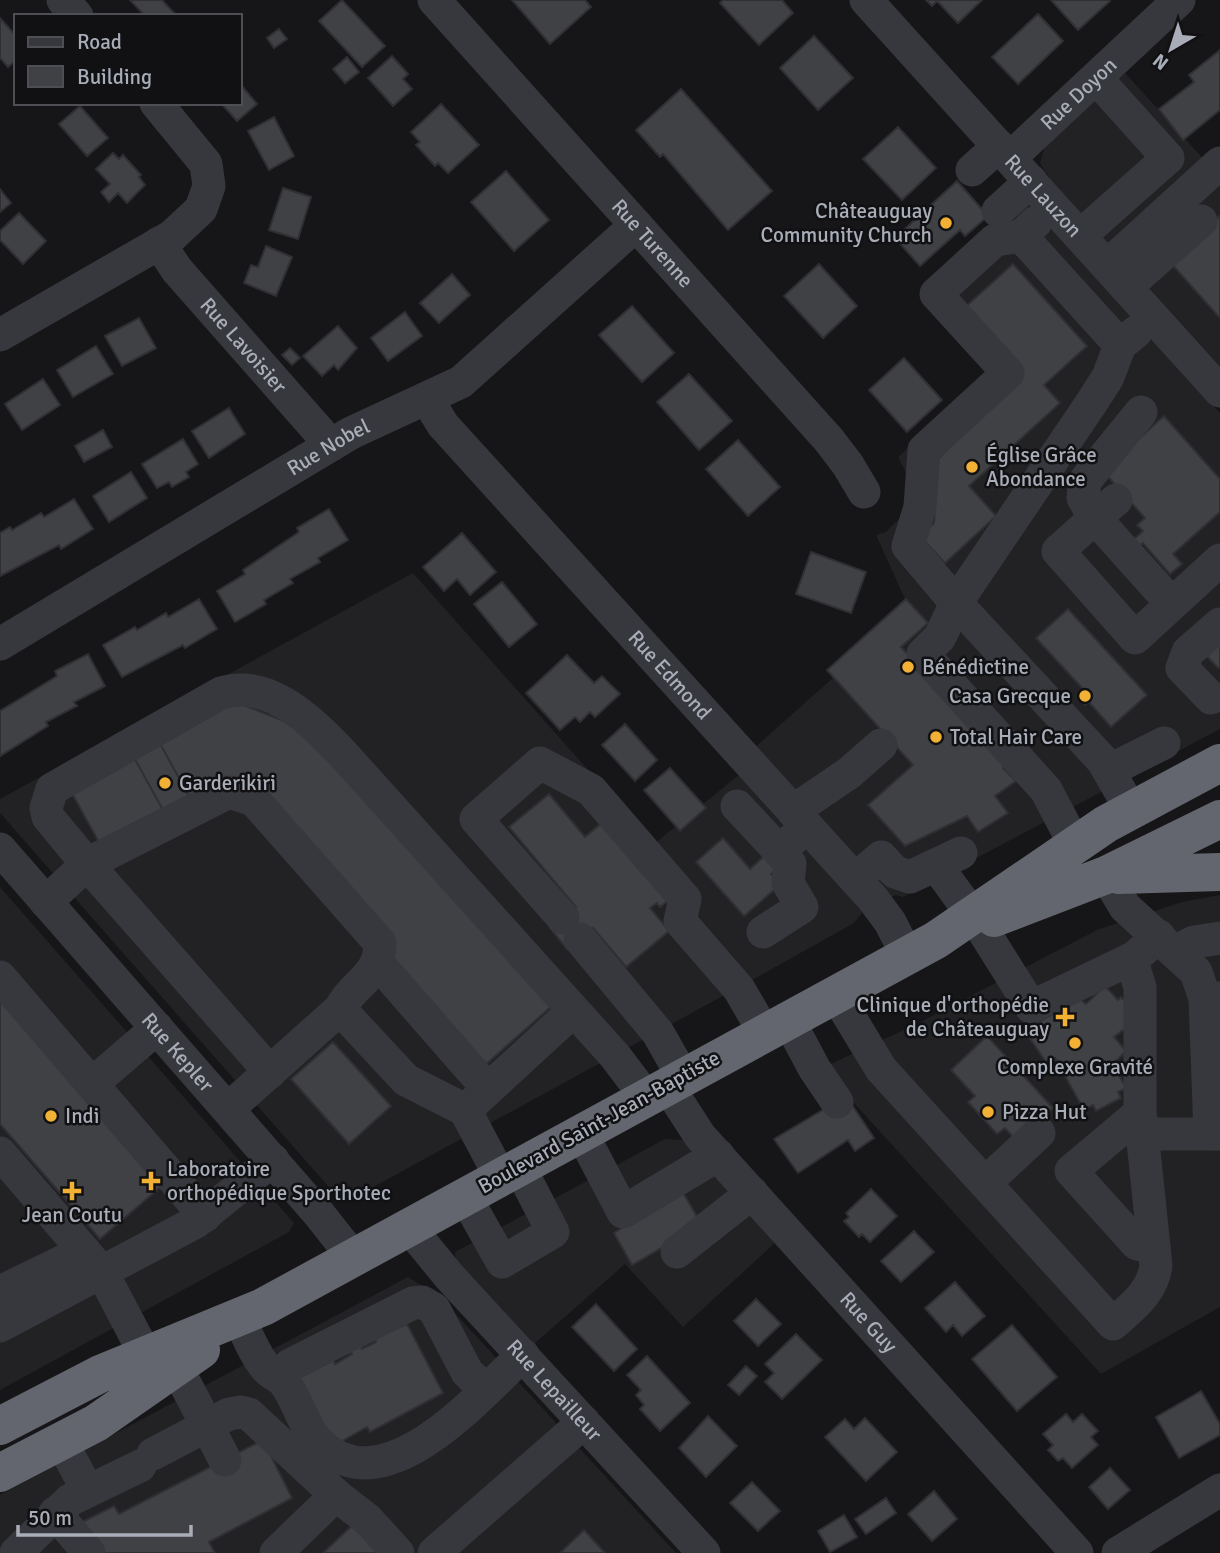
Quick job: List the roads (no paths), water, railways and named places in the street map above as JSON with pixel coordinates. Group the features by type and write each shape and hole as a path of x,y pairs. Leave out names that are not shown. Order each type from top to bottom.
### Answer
{"highway":[{"name":"Boulevard Saint-Jean-Baptiste","path":"0,1473 96,1423 162,1362 975,919 1075,845 1131,810 1220,763"},
{"name":"Boulevard Saint-Jean-Baptiste","path":"975,919 1106,875 1220,819"},
{"path":"1106,875 1220,872"},
{"name":"Boulevard Saint-Jean-Baptiste","path":"0,1426 100,1374 162,1362"}],"street":[{"path":"63,0 75,14"},
{"name":"Rue Turenne","path":"434,0 829,440 864,492"},
{"name":"Rue Lauzon","path":"866,0 1220,391"},
{"name":"Rue Doyon","path":"1013,161 1179,0"},
{"path":"1080,236 1168,158 1096,78"},
{"path":"3,326 159,243 183,228 201,209 209,174 201,155 158,105"},
{"path":"972,170 1013,161 998,211"},
{"path":"1117,276 1220,163"},
{"path":"1054,206 1021,236 995,240 936,293 1008,373 929,443 923,455 920,507 908,546 956,603 1110,771 1131,810"},
{"path":"1117,276 1201,221"},
{"name":"Rue Nobel","path":"0,644 331,445 384,415 427,399 461,382 636,225"},
{"path":"1021,236 1120,345"},
{"name":"Rue Lavoisier","path":"159,243 177,270 331,445"},
{"path":"1075,845 1046,790 923,654 940,637 956,603 1108,377 1120,345 1153,317"},
{"name":"Rue Edmond","path":"427,399 443,425 855,879 890,922 922,947"},
{"path":"1141,412 1085,481 1083,498 1105,509 1172,604"},
{"path":"1105,509 1058,551 1135,638 1220,560"},
{"path":"1217,703 1182,668 1188,652 1220,624"},
{"path":"270,1072 87,864 48,817 46,808 52,789 221,693 245,689 279,699 328,739 615,1056 666,1086"},
{"path":"1110,771 1164,743"},
{"path":"779,851 800,819 881,745"},
{"path":"666,1086 658,1033 476,819 540,763 591,790 685,900 680,921 739,989 814,1068 837,1102"},
{"path":"46,902 87,864 229,792 235,792 260,806 375,936 380,951 372,974 346,998 340,1009 228,1109"},
{"path":"737,806 790,864 788,883 802,907 763,932"},
{"name":"Rue Kepler","path":"0,849 273,1160 353,1257"},
{"path":"855,879 881,857 903,877 949,859 1020,1014 1167,944 1220,937"},
{"path":"1106,875 1125,907 1196,972 1213,998 1215,1134 1141,1123 1071,1171 1137,1244 1154,1248"},
{"path":"835,993 881,1069 1112,1324 1143,1297 1150,1287 1156,1266 1141,1123 1140,987 1131,959"},
{"path":"375,966 384,970 476,1100 510,1171 553,1232 502,1262 465,1196"},
{"path":"0,977 205,1216"},
{"path":"340,1009 406,1080 476,1100"},
{"path":"476,1100 573,1011"},
{"path":"92,1084 157,1028"},
{"name":"Rue Guy","path":"666,1086 696,1131 1077,1553"},
{"path":"581,1132 623,1213 718,1155"},
{"path":"985,1183 1039,1133"},
{"path":"0,1153 93,1261 207,1426 225,1460"},
{"path":"0,1292 93,1261 205,1216 273,1160"},
{"path":"677,1252 752,1193"},
{"name":"Rue Lepailleur","path":"408,1226 704,1553"},
{"path":"0,1326 93,1261"},
{"path":"283,1380 290,1365 413,1303 422,1302 434,1308 467,1372 485,1390"},
{"path":"247,1315 267,1370 283,1380 323,1447 347,1460 365,1463 389,1461 414,1449 523,1355"},
{"path":"16,1553 71,1500 229,1414 240,1412 249,1414 336,1495 367,1519 398,1553"},
{"path":"434,1553 584,1422"},
{"path":"61,1441 88,1491"},
{"path":"1118,1553 1220,1490"},
{"path":"291,1548 336,1495"},
{"path":"55,1513 89,1553"}],"place":[{"name":"Châteauguay Community Church","path":"946,223"},
{"name":"Église Grâce Abondance","path":"972,467"},
{"name":"Bénédictine","path":"908,667"},
{"name":"Casa Grecque","path":"1085,696"},
{"name":"Total Hair Care","path":"936,737"},
{"name":"Garderikiri","path":"165,783"},
{"name":"Clinique d'orthopédie de Châteauguay","path":"1065,1017"},
{"name":"Complexe Gravité","path":"1075,1043"},
{"name":"Pizza Hut","path":"988,1112"},
{"name":"Indi","path":"51,1116"},
{"name":"Laboratoire orthopédique Sporthotec","path":"151,1181"},
{"name":"Jean Coutu","path":"72,1191"}]}
